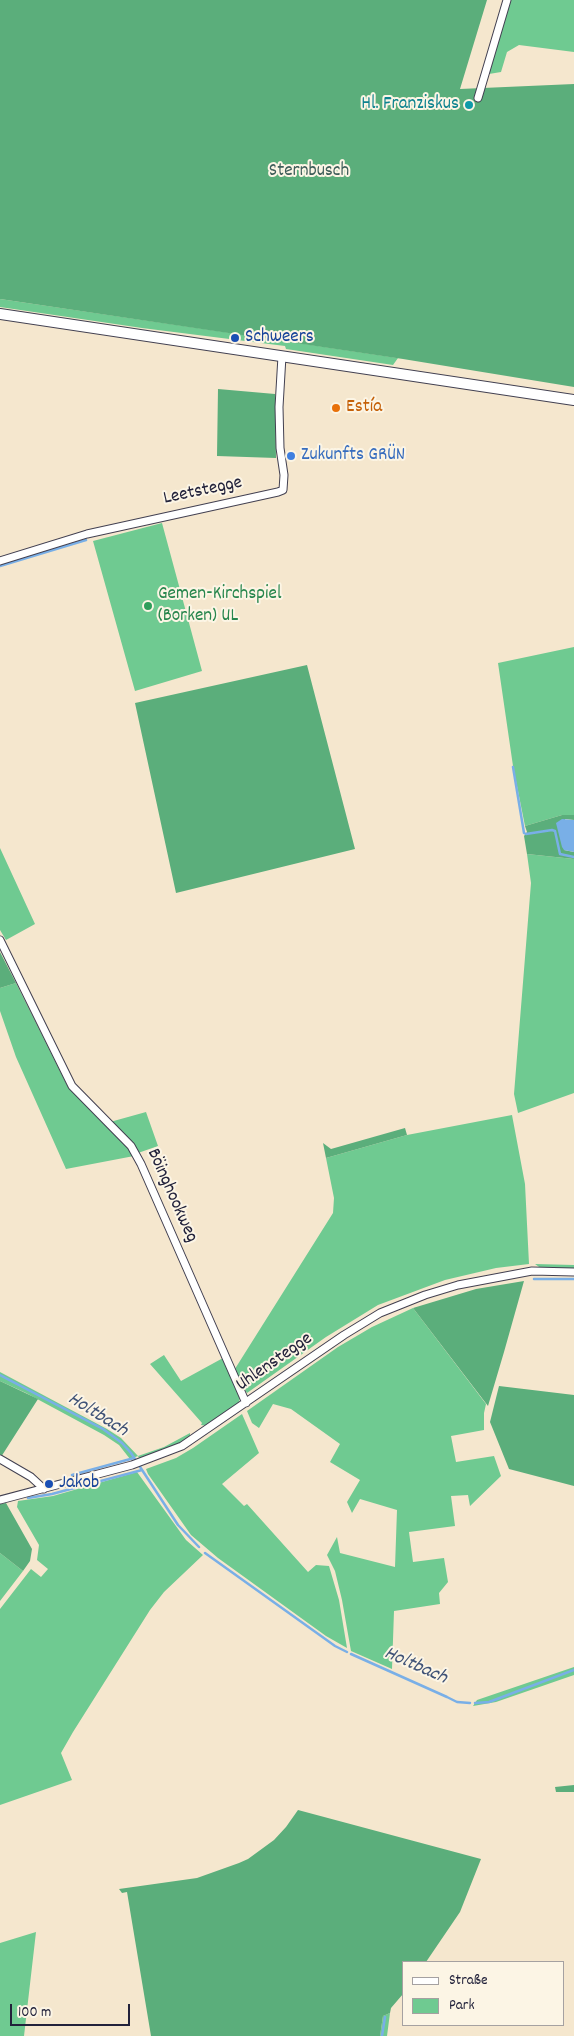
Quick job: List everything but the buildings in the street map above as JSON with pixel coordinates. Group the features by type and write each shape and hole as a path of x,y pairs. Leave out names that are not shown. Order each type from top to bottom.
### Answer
{"main road":[{"path":"0,314 574,400"}],"street":[{"path":"478,98 507,0"},
{"name":"Leetstegge","path":"0,561 87,534 283,490 284,475 280,448 279,407 282,356"},
{"name":"Böinghookweg","path":"0,940 72,1086 131,1146 141,1164 246,1403"},
{"name":"Uhlenstegge","path":"0,1500 132,1465 182,1446 297,1366 365,1322 380,1313 425,1295 458,1285 532,1271 574,1272"},
{"path":"0,1459 31,1477 44,1489"}],"green space":[{"name":"Sternbusch","path":"0,0 487,0 460,89 574,84 574,387 403,359 0,299"},
{"path":"511,0 574,0 574,52 519,45 507,52 501,72 489,74"},
{"path":"0,299 398,358 393,365 286,349 285,346 142,328 0,307"},
{"path":"218,389 275,394 276,458 217,456"},
{"name":"Gemen-Kirchspiel (Borken) UL","path":"162,523 202,671 135,691 93,541"},
{"path":"574,647 574,815 562,815 525,826 513,766 498,663"},
{"path":"307,665 355,849 176,893 135,703"},
{"path":"562,815 574,815 574,820 565,819 564,850 574,852 574,859 527,854 524,836 527,832 525,826"},
{"path":"0,848 35,924 6,940 0,930"},
{"path":"527,854 574,859 574,1093 518,1113 514,1094 531,883"},
{"path":"0,952 16,983 0,988"},
{"path":"16,983 68,1087 129,1147 134,1156 66,1169 16,1057 0,1011 0,988"},
{"path":"146,1112 158,1146 138,1153 110,1122"},
{"path":"512,1115 525,1184 529,1264 496,1268 445,1280 378,1305 326,1337 247,1393 233,1372 333,1213 334,1198 326,1158 407,1135"},
{"path":"405,1128 407,1135 326,1158 323,1143 331,1149"},
{"path":"535,1264 574,1265 574,1269 542,1269"},
{"path":"524,1281 488,1406 413,1308 476,1289"},
{"path":"413,1308 486,1404 484,1430 451,1436 456,1462 494,1456 501,1476 470,1506 468,1495 451,1496 455,1526 409,1532 413,1562 444,1558 448,1582 439,1593 440,1604 394,1611 392,1669 351,1651 335,1571 327,1555 337,1537 340,1553 395,1567 397,1510 360,1499 352,1513 347,1502 360,1480 330,1462 340,1444 291,1409 273,1404 259,1428 252,1423 247,1411 338,1347 372,1327"},
{"path":"164,1355 181,1381 223,1358 240,1397 239,1403 208,1426 201,1425 202,1423 150,1364"},
{"path":"0,1372 107,1429 121,1438 138,1456 130,1459 119,1445 104,1435 0,1381"},
{"path":"0,1381 38,1399 1,1457 0,1457"},
{"path":"499,1386 574,1395 574,1486 509,1469 490,1422"},
{"path":"242,1414 259,1453 222,1484 244,1506 247,1504 308,1572 316,1565 329,1566 339,1600 347,1648 326,1636 218,1558 191,1535 148,1474 146,1469 176,1458"},
{"path":"190,1433 190,1436 185,1441 140,1460 138,1456 164,1447"},
{"path":"137,1472 186,1540 203,1555 164,1592 150,1610 73,1732 61,1753 72,1780 0,1805 0,1609 31,1569 41,1577 48,1569 37,1560 39,1545 17,1507 18,1501 53,1496"},
{"path":"6,1503 32,1549 30,1561 23,1571 0,1553 0,1504"},
{"path":"0,1553 23,1571 0,1601"},
{"path":"574,1667 574,1675 496,1702 473,1706 477,1700"},
{"path":"574,1785 574,1792 556,1792 555,1787"},
{"path":"298,1810 481,1859 460,1912 427,1961 402,1961 402,1995 391,2008 390,2013 383,2016 380,2036 151,2036 127,1892 122,1893 119,1889 197,1878 239,1863 248,1859 274,1840"},
{"path":"36,1932 24,2036 0,2036 0,1943"},
{"path":"390,2013 387,2036 380,2036 383,2016"}],"water":[{"path":"562,819 574,820 574,852 564,850 562,847 556,823"}],"waterway":[{"path":"0,566 86,540"},
{"path":"513,767 524,833 555,831 560,854 574,857"},
{"path":"534,1279 574,1279"},
{"name":"Holtbach","path":"0,1375 103,1429 122,1443 131,1453 178,1525 199,1547"},
{"path":"72,1475 134,1458"},
{"path":"28,1498 52,1494 142,1470"},
{"name":"Holtbach","path":"205,1553 335,1646 347,1652"},
{"name":"Holtbach","path":"351,1654 457,1702 470,1703"},
{"name":"Holtbach","path":"475,1703 489,1702 574,1670"},
{"path":"382,2036 385,2017"}],"place":[{"name":"Hl. Franziskus","path":"469,105"},
{"name":"Schweers","path":"235,338"},
{"name":"Estía","path":"336,408"},
{"name":"Zukunfts GRÜN","path":"291,456"},
{"name":"Gemen-Kirchspiel (Borken) UL","path":"148,606"},
{"name":"Jakob","path":"49,1484"}]}
